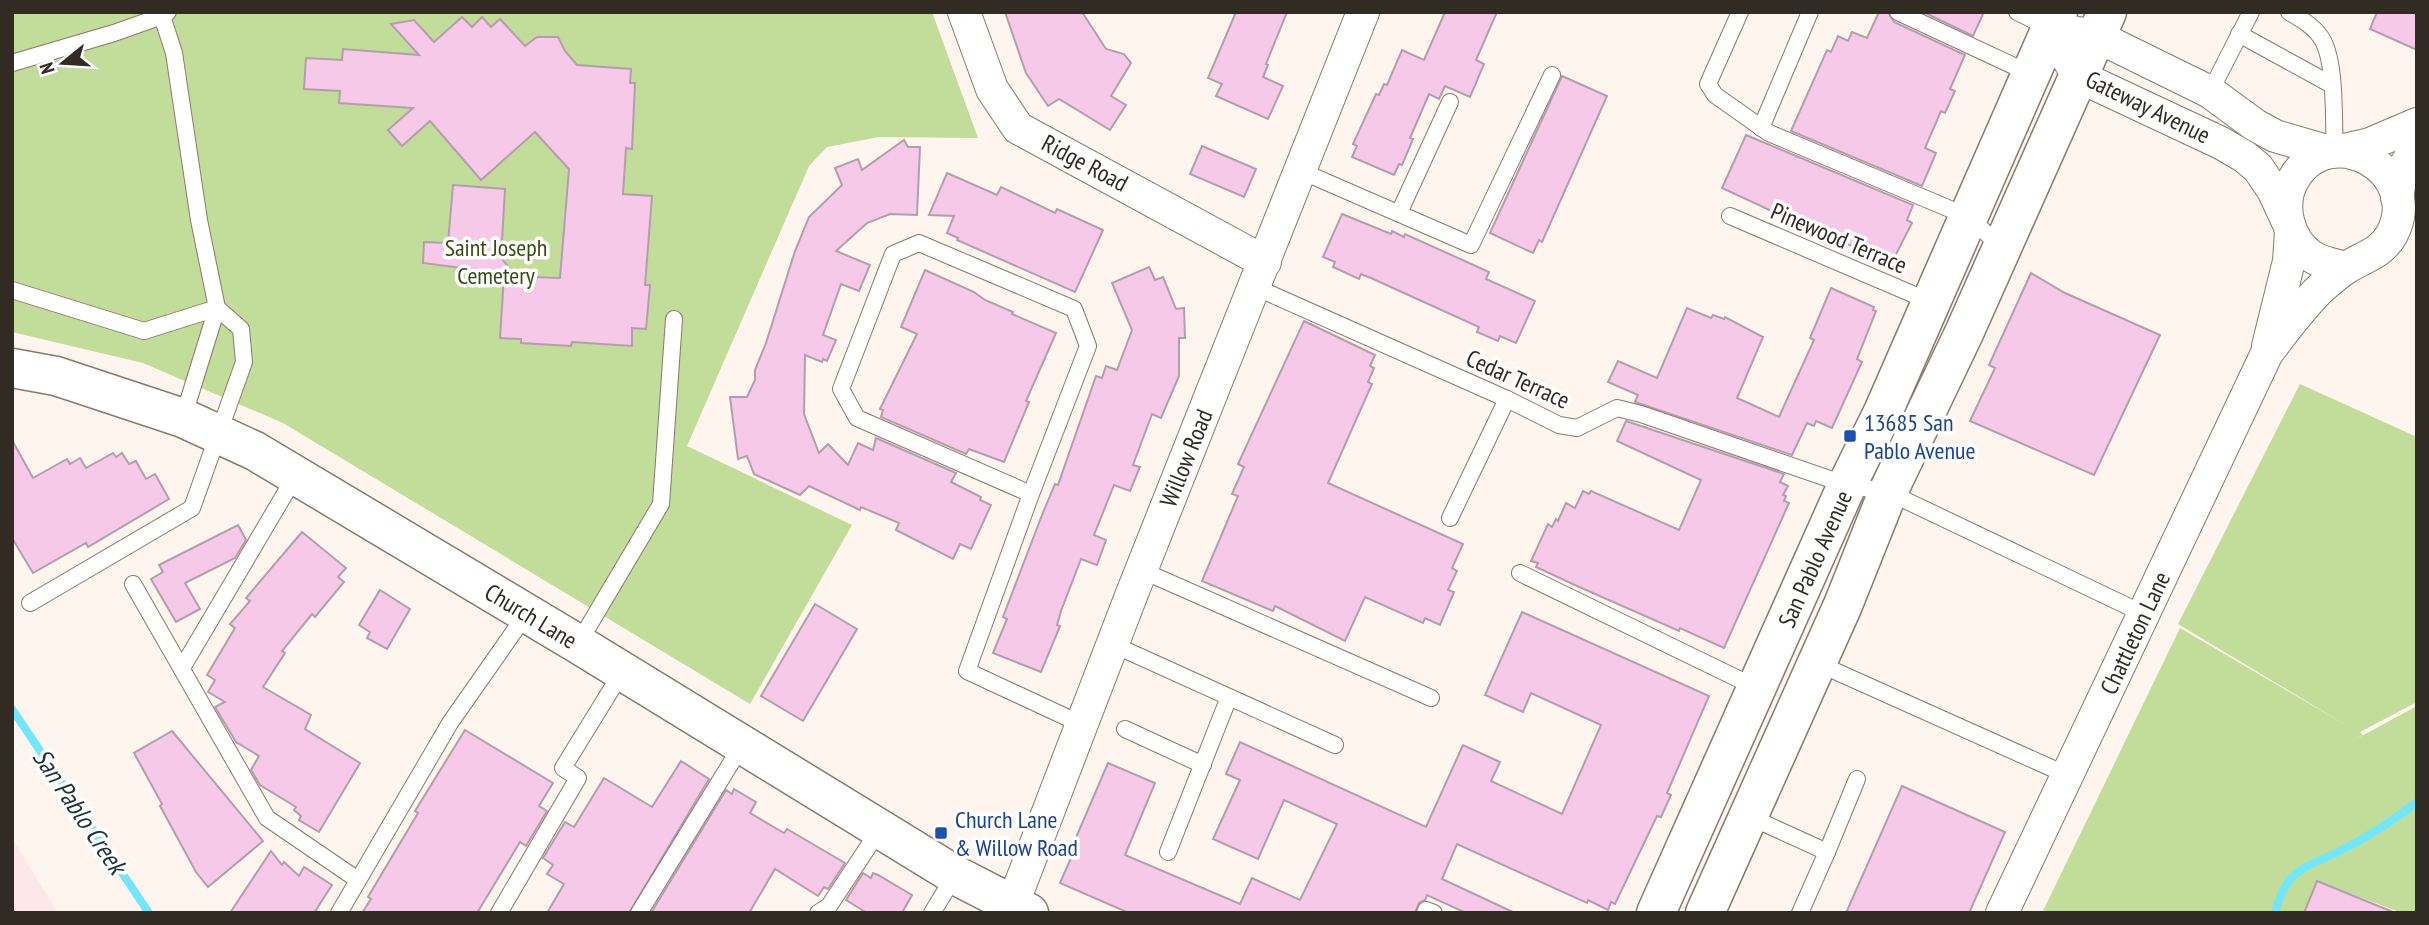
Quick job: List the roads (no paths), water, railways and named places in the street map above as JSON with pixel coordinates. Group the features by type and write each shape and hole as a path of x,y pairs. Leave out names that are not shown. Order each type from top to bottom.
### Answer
{"main road":[{"name":"San Pablo Avenue","path":"1656,913 1847,485 1883,412 2031,74 2042,18"},
{"name":"San Pablo Avenue","path":"1705,913 1816,663 1888,492 2002,248 2101,24"},
{"name":"Church Lane","path":"12,368 56,376 183,418 220,434 296,475 527,613 955,875 1020,909"},
{"path":"1748,816 1739,801 1747,764 1776,692 1777,673 1763,673"}],"street":[{"name":"Ridge Road","path":"964,12 992,89 1018,128 1260,274"},
{"name":"Willow Road","path":"1020,909 1081,724 1363,12"},
{"name":"Gateway Avenue","path":"2042,18 2101,24 2275,136 2334,152 2370,144 2417,124"},
{"name":"Gateway Avenue","path":"2042,18 2078,76 2221,142 2245,157 2258,168 2273,190 2290,226"},
{"path":"2397,198 2390,179 2378,164 2364,155 2334,152 2311,159 2297,173 2289,188 2286,204 2297,244 2313,258 2346,268 2368,258 2383,246 2393,233 2398,215 2397,198 2401,174 2408,159 2417,149"},
{"name":"Chattleton Lane","path":"2002,913 2267,353 2289,261 2290,226"},
{"name":"Chattleton Lane","path":"2267,353 2321,288 2346,268"}],"lane":[{"path":"1740,12 1708,84 1715,95 1761,128 1969,217 2002,248"},
{"path":"1761,128 1810,12"},
{"path":"1898,12 2031,74"},
{"path":"2210,92 2251,12"},
{"path":"2289,12 2306,22 2322,37 2327,51 2332,85 2334,152"},
{"path":"12,63 114,33 164,13 174,53 199,220 218,308 183,418"},
{"path":"2239,34 2332,85"},
{"path":"1301,171 1471,245 1552,75"},
{"path":"1399,213 1450,102"},
{"name":"Pinewood Terrace","path":"1730,216 1931,302"},
{"path":"1031,494 857,418 841,389 893,254 919,243 1074,309 1088,346 967,671 1081,724"},
{"name":"Cedar Terrace","path":"1260,274 1559,425 1577,428 1617,408 1847,485 1888,492 2144,614"},
{"path":"12,290 144,331 218,308"},
{"path":"30,603 192,508 244,362 242,329 218,308"},
{"path":"578,644 662,504 674,319"},
{"path":"1450,518 1507,399"},
{"path":"181,668 296,475"},
{"path":"1142,570 1432,698"},
{"path":"1520,573 1763,673"},
{"path":"133,584 267,818 358,880"},
{"path":"339,913 450,723 527,613"},
{"path":"1112,644 1335,745"},
{"path":"1816,663 2067,775"},
{"path":"499,913 578,778 563,768 622,672"},
{"path":"1168,852 1229,697"},
{"path":"1125,729 1203,765"},
{"path":"639,913 742,745"},
{"path":"1800,913 1857,779"},
{"path":"1748,816 1827,852"},
{"path":"818,913 829,906 880,829"},
{"path":"932,913 955,875"},
{"path":"1425,913 1426,910 1434,913"}],"waterway":[{"name":"San Pablo Creek","path":"12,709 149,913"},
{"path":"2275,913 2279,899 2296,873 2369,835 2417,802"}],"place":[{"name":"13685 San Pablo Avenue","path":"1850,436"},
{"name":"Church Lane & Willow Road","path":"941,833"}],"park label":[{"name":"Saint Joseph Cemetery","path":"496,261"}]}
